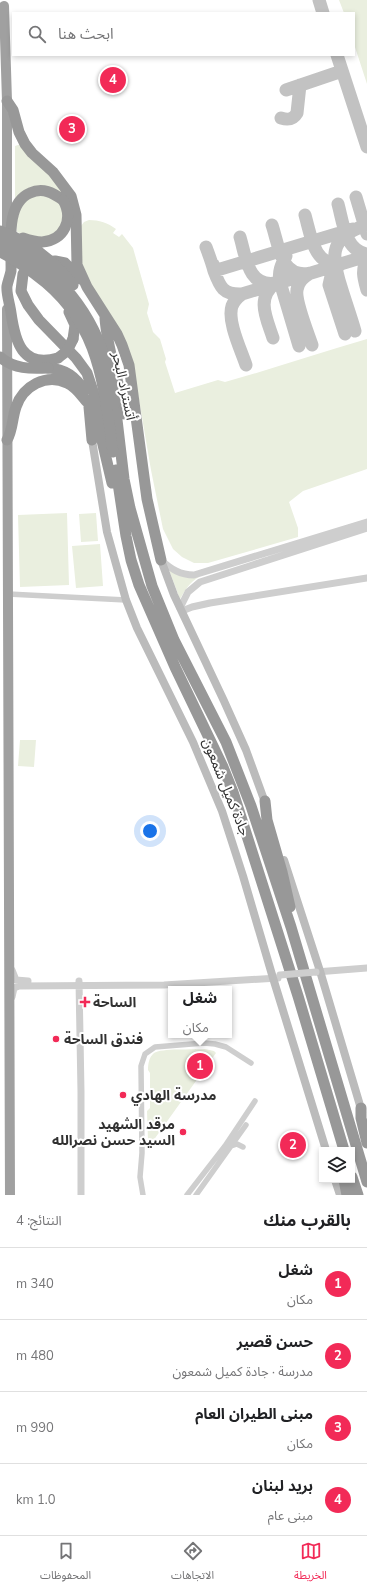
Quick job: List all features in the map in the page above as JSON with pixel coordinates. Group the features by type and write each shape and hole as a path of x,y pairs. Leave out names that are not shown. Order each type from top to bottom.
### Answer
{"highway":[{"path":"3,12 7,101 7,286 4,400 7,440 10,1195"},
{"path":"7,101 13,110 19,132 25,144 32,153 54,172 71,196 76,215 77,265 87,287 122,345 129,365 148,499 162,560"},
{"path":"1,234 33,241 41,242 53,240 62,233 68,221 67,207 63,200 53,193 41,190 33,191 21,198 14,213 10,230 10,272 7,286 17,342 22,351 39,360 44,361 58,358 67,350 73,339 75,325 68,309 29,270"},
{"name":"أتستراد البحر","path":"1,234 60,280 75,299 92,325 104,356 115,403 124,479 125,509"},
{"name":"أتستراد البحر","path":"0,252 9,256 52,287 68,304 84,331 96,358 103,383 113,452 125,509"},
{"path":"87,287 64,263 55,261 34,264 28,267 23,274 21,282 21,291 28,305 39,320 76,358 87,373 96,400 96,436 113,491 125,509"},
{"path":"105,317 106,332 120,388 132,488 125,509"},
{"path":"0,357 15,366 22,368 48,368 71,374 81,385 96,428 96,436"},
{"path":"7,440 11,432 16,407 25,391 34,384 48,379 67,383 75,388 88,405"},
{"name":"جادة كميل شمعون","path":"125,509 174,640 212,712 237,768 291,928 367,1182"},
{"name":"جادة كميل شمعون","path":"125,509 131,560 139,585 157,628 223,767 233,792 298,996 343,1147"},
{"path":"0,719 5,718 8,711"},
{"path":"0,730 5,730 9,736"},
{"path":"265,801 266,820 289,899 291,928"},
{"path":"361,1108 361,1118 367,1143"},
{"path":"332,1112 338,1147"},
{"path":"345,1183 347,1195"},
{"path":"354,1183 358,1195"}],"main road":[{"name":"جادة كميل شمعون","path":"96,436 107,532 126,600 137,628 193,742 222,811 277,977 325,1147"},
{"name":"جادة كميل شمعون","path":"162,560 174,596 230,715 265,801 367,1127"},
{"path":"337,1183 340,1195"}],"street":[{"path":"162,560 176,571 187,575 194,575 367,522"},
{"path":"181,610 188,592 200,582 367,528"},
{"path":"181,610 210,603 367,578"},
{"path":"8,594 126,600"},
{"path":"9,962 14,978 17,980 79,983 164,984 318,973 344,973 367,968"},
{"path":"9,1010 13,990 19,986 79,983"},
{"path":"79,983 81,1195"},
{"path":"143,1195 140,1177 142,1154 141,1066 145,1054 156,1047 209,1044 226,1047 251,1063"},
{"path":"196,1195 228,1147 255,1101"},
{"path":"187,1195 246,1125"},
{"path":"228,1147 237,1144 243,1147"}],"green space":[{"path":"339,0 367,0 367,84 355,47 355,12 344,12"},
{"path":"21,144 68,195 58,191 15,201 15,146"},
{"path":"35,193 57,199 64,214 60,229 51,237 40,238 17,232 16,224 21,205"},
{"path":"89,220 103,222 113,227 116,229 113,233 119,237 122,234 133,248 149,304 147,313 153,332 160,339 166,359 165,362 175,393 218,380 225,382 367,339 367,469 303,491 289,502 298,528 298,537 208,563 194,563 182,557 173,549 163,529 138,394 82,267 81,226 84,222"},
{"path":"67,513 69,585 20,587 18,515"},
{"path":"96,513 98,541 81,542 79,514"},
{"path":"100,544 103,586 76,588 72,546"},
{"path":"169,570 199,577 188,586 180,599"},
{"path":"20,740 36,740 34,767 18,766"},
{"path":"205,1049 216,1053 153,1141 148,1141 147,1111 150,1108 150,1073 148,1068 151,1056 158,1051 163,1050"}],"taxiway":[{"path":"319,0 323,12"},
{"path":"337,56 367,147"},
{"path":"286,90 342,71"},
{"path":"281,118 290,119 297,113 300,85"},
{"path":"356,197 367,234"},
{"path":"338,204 349,242 360,252 367,254"},
{"path":"305,215 312,241 319,255 325,261 332,264 341,264 332,272 329,285 345,334"},
{"path":"272,225 279,251 287,266 300,274 310,273 300,282 297,295 312,345"},
{"path":"355,331 336,269 335,251 338,243 344,237 352,231 364,226"},
{"path":"213,264 214,271 353,229"},
{"path":"240,237 247,262 254,276 259,281 276,283 266,295 264,302 264,309 273,338"},
{"path":"206,247 220,286 226,291 236,294 242,294 367,256"},
{"path":"286,256 280,269 280,282 299,346"},
{"path":"367,259 364,271 364,279 367,290"},
{"path":"242,294 232,306 231,319 246,365"}],"place":[{"name":"بريد لبنان","path":"113,80"},
{"name":"مبنى الطيران العام","path":"72,129"},
{"name":"الساحة","path":"85,1002"},
{"name":"فندق الساحة","path":"56,1039"},
{"name":"شغل","path":"200,1066"},
{"name":"مدرسة الهادي","path":"123,1095"},
{"name":"مرقد الشهيد السيد حسن نصرالله","path":"183,1132"},
{"name":"حسن قصير","path":"293,1145"}]}
